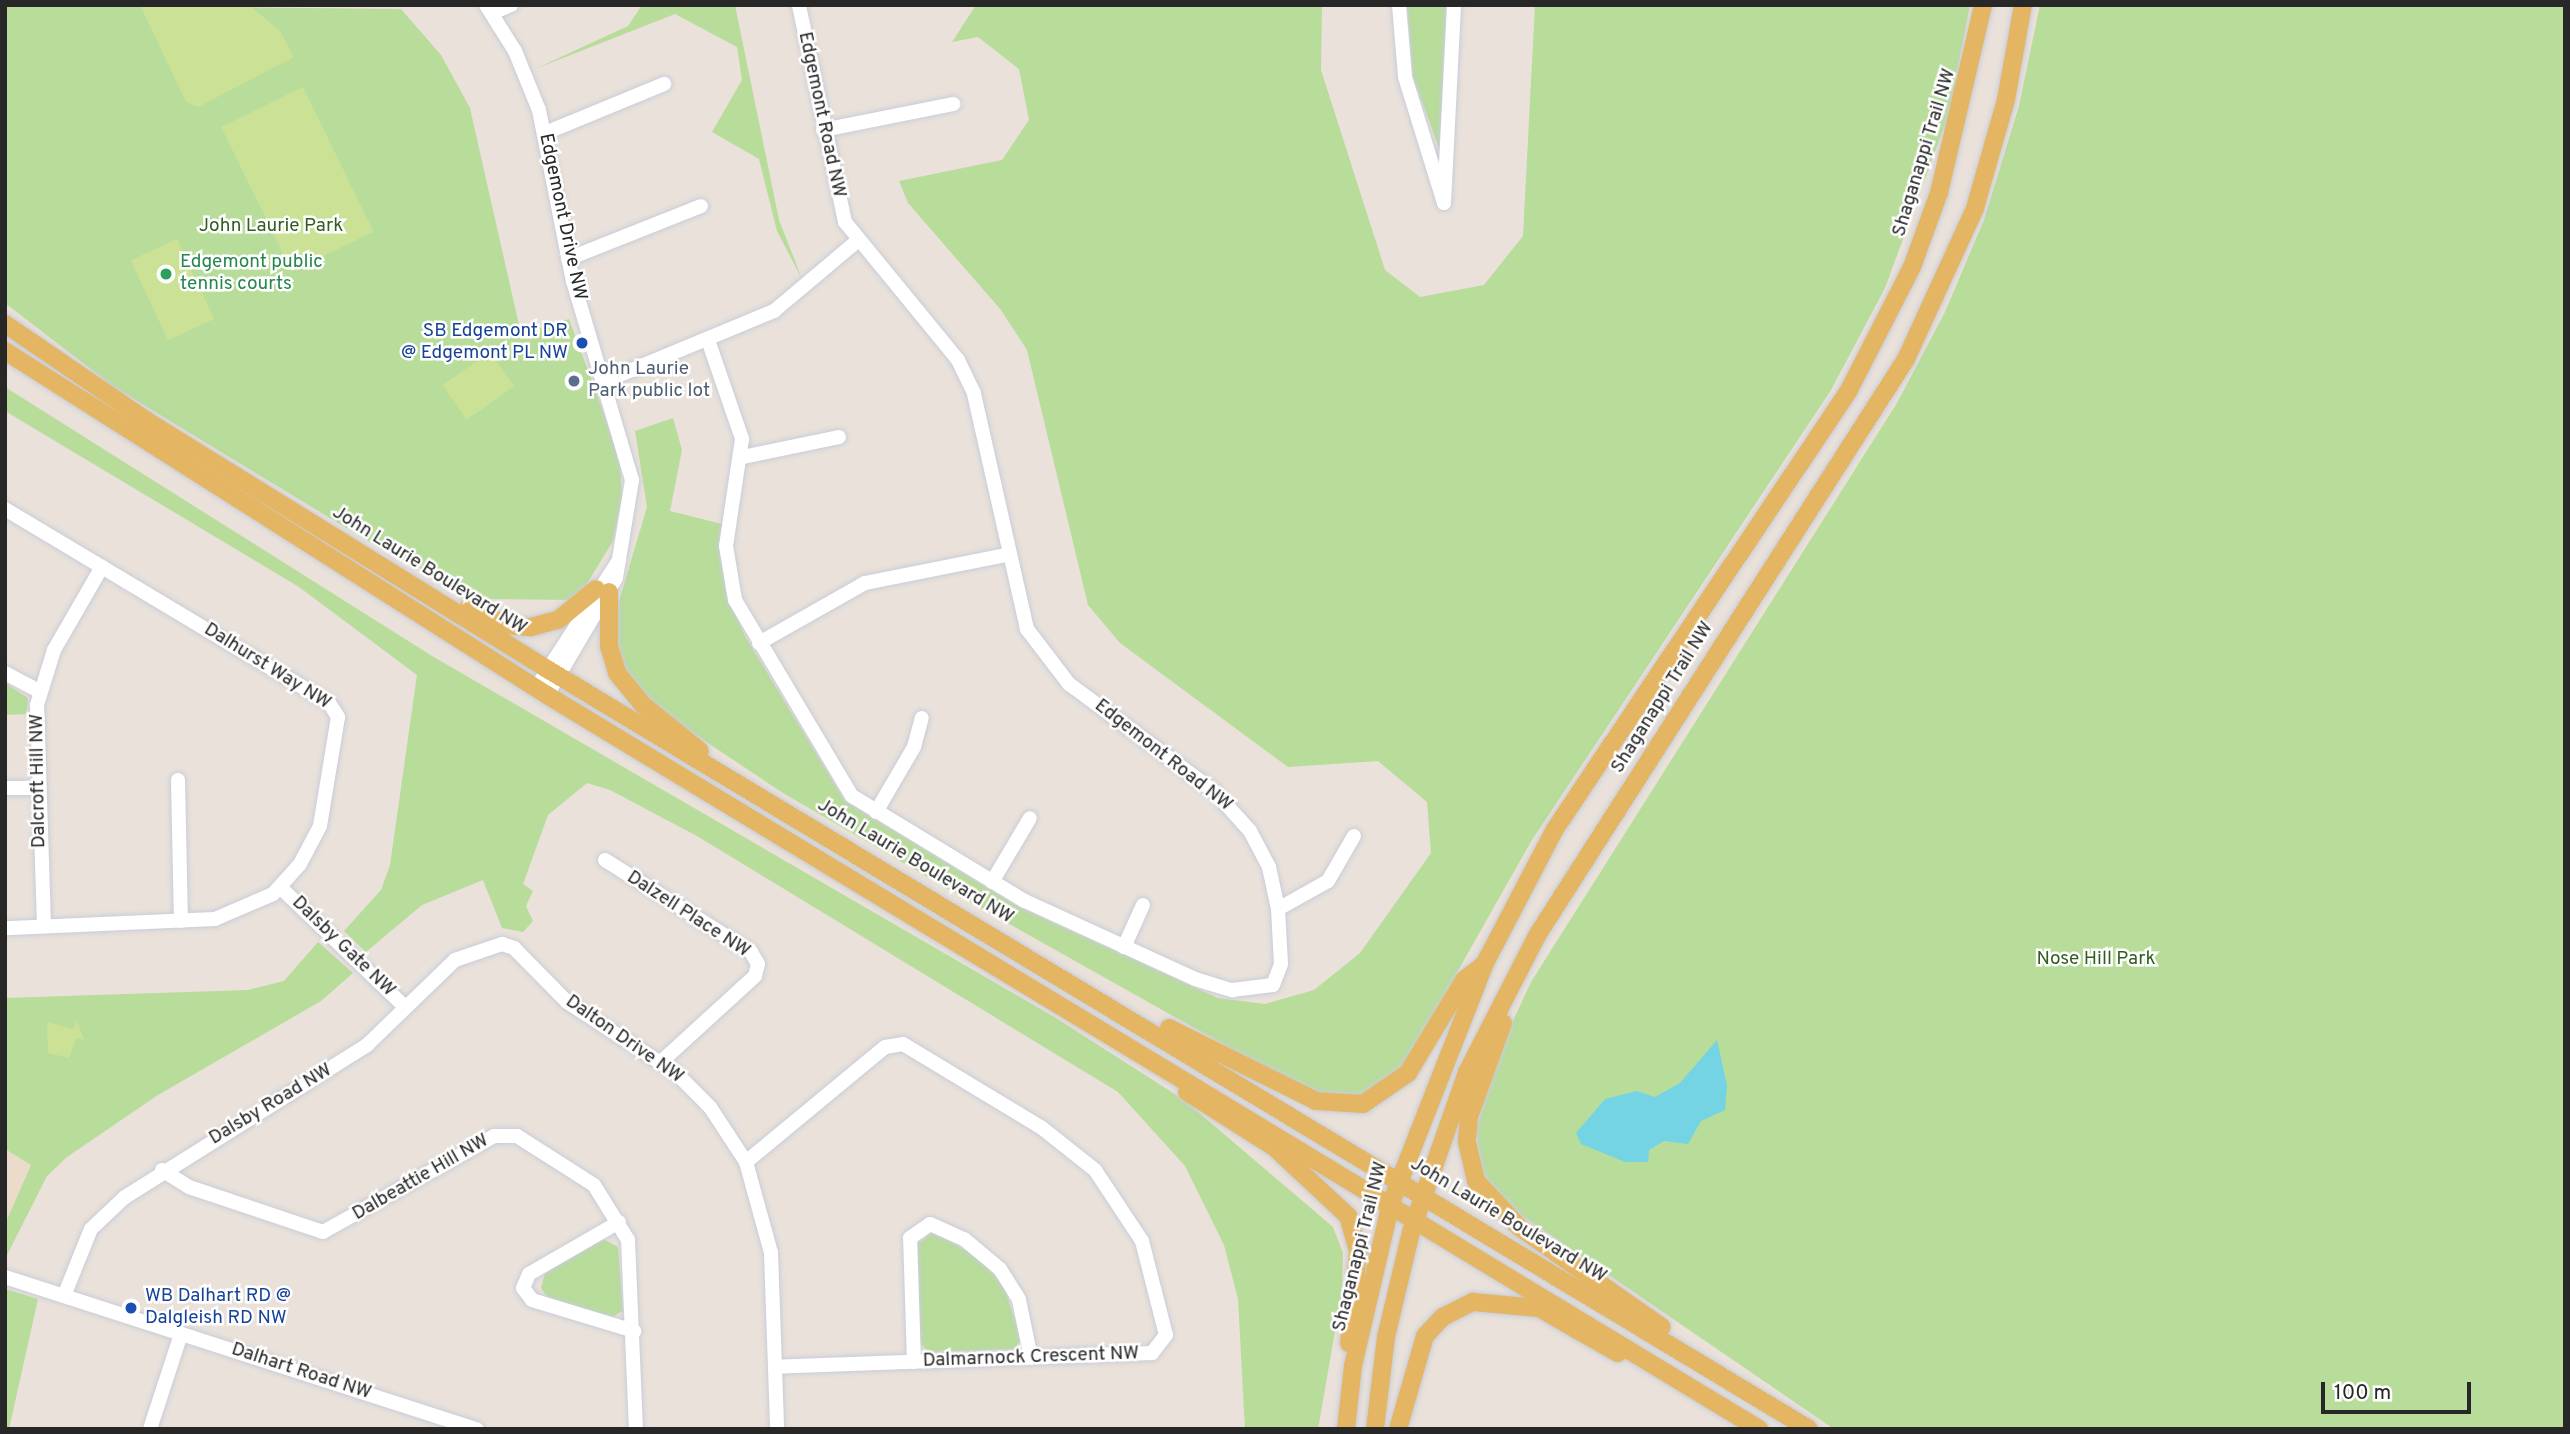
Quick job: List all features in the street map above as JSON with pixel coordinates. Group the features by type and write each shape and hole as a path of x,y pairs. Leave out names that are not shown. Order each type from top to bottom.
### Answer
{"main road":[{"name":"Shaganappi Trail NW","path":"1346,1429 1353,1366 1398,1179 1485,963 1555,829 1854,381 1912,267 1939,193 1983,5"},
{"name":"Shaganappi Trail NW","path":"1375,1429 1386,1337 1416,1217 1467,1072 1520,967 1906,359 1975,208 2006,100 2023,5"},
{"path":"5,311 147,421"},
{"name":"John Laurie Boulevard NW","path":"5,324 147,421 553,673 1142,1022 1809,1429"},
{"path":"5,351 64,393 541,691 1068,1005 1759,1429"},
{"path":"5,364 64,393"},
{"path":"416,586 517,627 558,620 602,590 609,646 617,673 643,705 695,744 708,763"},
{"path":"1142,1022 1176,1030 1316,1101 1345,1107 1398,1084 1464,980 1485,963"},
{"path":"1520,967 1469,1117 1467,1142 1476,1181 1520,1227 1741,1386"},
{"path":"1068,1005 1274,1147 1340,1204 1358,1251 1348,1340 1353,1366"},
{"path":"1398,1429 1425,1336 1443,1317 1473,1302 1539,1308 1610,1350 1672,1375"}],"street":[{"path":"489,9 511,5"},
{"path":"1399,5 1405,77 1444,203 1454,5"},
{"name":"Edgemont Road NW","path":"708,340 738,415 743,457 726,563 735,600 846,788 876,812 992,882 1124,947 1208,985 1263,990 1280,972 1278,909 1262,852 1229,805 1051,666 1018,605 967,375 856,242 838,203 802,6"},
{"name":"Edgemont Drive NW","path":"489,9 530,82 545,133 568,259 632,480 619,560 541,691"},
{"path":"545,133 664,84"},
{"path":"823,130 953,104"},
{"path":"568,259 701,206"},
{"path":"605,380 774,311 856,242"},
{"path":"743,457 839,437"},
{"name":"Dalhurst Way NW","path":"5,509 336,709 320,826 282,889"},
{"path":"759,643 865,583 1007,555"},
{"name":"Dalcroft Hill NW","path":"44,926 37,788 40,692 54,650 102,567"},
{"path":"5,673 40,692"},
{"path":"876,812 914,747 922,718"},
{"path":"178,780 181,921"},
{"path":"5,788 37,788"},
{"path":"992,882 1030,818"},
{"path":"1278,909 1328,881 1354,836"},
{"name":"Dalzell Place NW","path":"605,860 751,952 758,964 755,976 662,1061"},
{"path":"5,928 181,921 229,916 282,889"},
{"name":"Dalsby Gate NW","path":"282,889 404,1006"},
{"path":"1124,947 1143,905"},
{"name":"Dalton Drive NW","path":"507,945 567,1002 662,1061 710,1107 746,1162 768,1232 777,1429"},
{"name":"Dalsby Road NW","path":"64,1296 91,1229 162,1170 342,1063 455,960 507,945"},
{"name":"Dalmarnock Crescent NW","path":"746,1162 895,1042 1042,1128 1095,1170 1131,1219 1151,1262 1167,1335 1152,1353 775,1367"},
{"name":"Dalbeattie Hill NW","path":"162,1170 189,1186 323,1232 506,1133 587,1179 619,1222 631,1256 636,1429"},
{"path":"619,1222 529,1274 523,1288 532,1300 634,1331"},
{"path":"914,1362 910,1238 930,1224 964,1239 1000,1269 1019,1300 1031,1358"},
{"name":"Dalhart Road NW","path":"5,1277 477,1429"},
{"path":"150,1429 181,1334"}],"shaded area":[{"path":"5,1149 31,1165 5,1224"}],"green space":[{"name":"John Laurie Park","path":"5,5 401,9 441,55 470,108 521,334 569,319 620,457 622,499 613,541 577,600 482,599 381,549 114,387 5,303"},
{"path":"249,5 280,31 294,57 198,107 186,102 141,7"},
{"path":"642,5 735,5 779,220 802,279 777,231 759,159 712,132 742,80 737,47 675,14 535,69 628,26"},
{"path":"976,5 1322,5 1321,70 1385,270 1420,297 1484,285 1523,236 1535,5 1970,5 1950,111 1885,288 1831,390 1532,840 1404,1066 1383,1086 1355,1097 1308,1092 974,904 783,793 651,705 624,673 614,618 647,507 635,431 673,418 682,450 670,511 722,524 725,589 745,636 845,801 1019,907 1218,998 1265,1004 1314,990 1360,953 1431,853 1427,802 1378,761 1288,767 1120,643 1088,605 1027,350 1001,310 908,203 899,181 1002,160 1029,120 1019,69 978,37 952,42"},
{"path":"1407,5 1446,5 1440,151 1413,77"},
{"name":"Nose Hill Park","path":"2040,5 2565,5 2565,1429 1834,1429 1502,1202 1483,1174 1476,1132 1492,1066 1531,982 1897,403 1945,312 1984,220 2019,106"},
{"path":"303,87 374,232 292,272 221,127"},
{"name":"Edgemont public tennis courts","path":"177,239 214,319 168,340 131,261"},
{"path":"490,352 514,386 467,420 442,385"},
{"path":"5,387 432,656 1056,1018 1184,1100 1333,1227 1343,1253 1342,1291 1318,1429 1245,1429 1238,1299 1224,1245 1185,1166 1118,1092 697,836 610,790 587,783 548,815 523,884 533,891 526,906 533,921 523,932 502,928 483,880 422,905 366,952 344,931 381,890 390,865 417,675 299,587 5,411"},
{"path":"5,683 28,698 27,714 5,715"},
{"path":"318,942 353,973 321,1001 158,1095 67,1157 47,1176 5,1259 5,1224 31,1165 5,1149 5,998 248,990 284,981"},
{"path":"77,1021 84,1040 76,1038 69,1058 48,1053 47,1022 73,1029"},
{"path":"933,1232 976,1256 1004,1286 1021,1340 1014,1349 929,1352 920,1343 916,1245"},
{"path":"603,1239 618,1247 623,1311 610,1318 548,1298 541,1288 545,1273"},
{"path":"5,1289 38,1299 9,1429 5,1429"}],"water":[{"path":"1717,1040 1727,1085 1725,1110 1701,1121 1688,1144 1664,1141 1649,1150 1648,1162 1625,1162 1581,1144 1576,1133 1605,1099 1637,1091 1655,1097 1680,1083"}],"place":[{"name":"Edgemont public tennis courts","path":"166,274"},
{"name":"SB Edgemont DR @ Edgemont PL NW","path":"582,343"},
{"name":"John Laurie Park public lot","path":"574,381"},
{"name":"WB Dalhart RD @ Dalgleish RD NW","path":"131,1308"}]}
